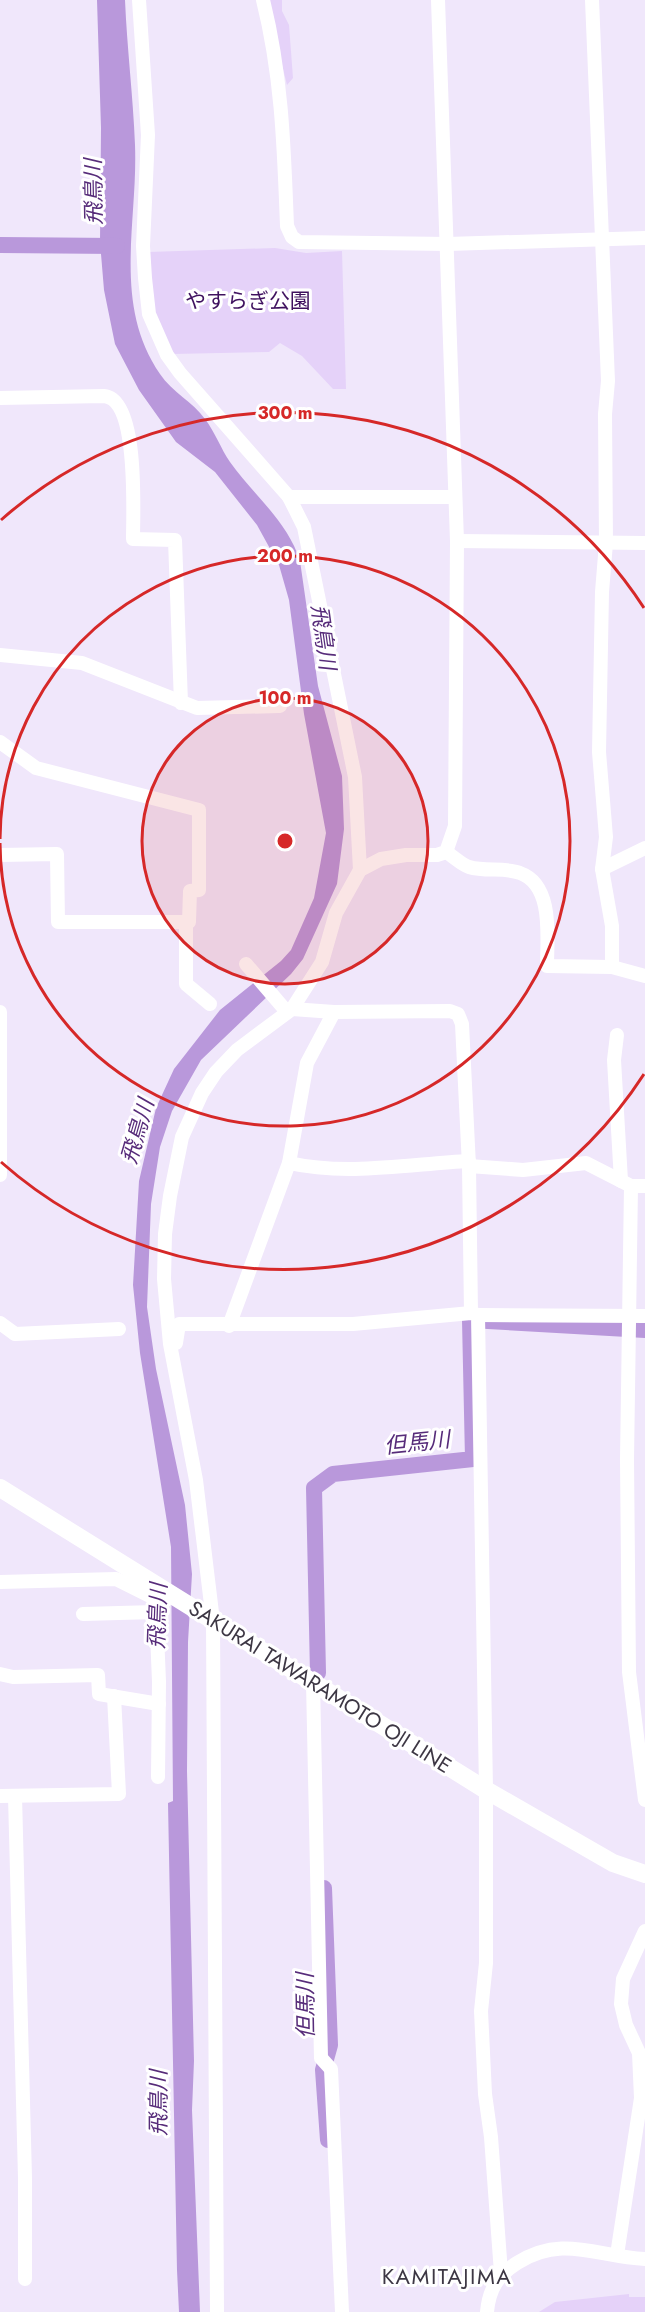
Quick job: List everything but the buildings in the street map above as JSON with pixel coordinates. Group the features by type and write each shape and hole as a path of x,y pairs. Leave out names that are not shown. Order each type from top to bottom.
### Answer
{"main road":[{"name":"SAKURAI TAWARAMOTO OJI LINE","path":"0,1488 155,1589 213,1621 486,1790 604,1858 645,1874"}],"street":[{"path":"140,0 148,135 143,246 149,314 167,355 180,373 289,497 304,527 355,777 360,870 336,913 322,962 290,1011 237,1050 216,1072 201,1093 182,1137 165,1234 164,1279 170,1344 196,1480 213,1621 217,2312"},
{"path":"263,0 275,47 282,95 287,226 292,237 304,243 448,244 645,238"},
{"path":"438,0 458,541 455,826 446,852"},
{"path":"592,0 608,381 605,414 606,543 602,592 599,752 606,837 602,869 612,926 612,967"},
{"path":"0,398 109,396 119,405 126,421 132,465 133,539 175,540 181,703"},
{"path":"289,497 455,497"},
{"path":"458,541 645,543"},
{"path":"0,655 82,663 197,708 280,706"},
{"path":"0,742 36,768 199,810 199,890 190,891 189,922 58,922 57,854 0,855"},
{"path":"602,869 645,848"},
{"path":"360,870 381,859 406,855 437,855 446,852"},
{"path":"446,852 467,867 520,872 530,879 540,891 545,903 547,966 612,967 645,976"},
{"path":"186,921 186,984 188,989 210,1004"},
{"path":"247,965 290,1011 450,1011 458,1014 462,1024 474,1314 486,1790 486,1963 481,2011 482,2045 501,2274"},
{"path":"0,1012 0,1175"},
{"path":"229,1326 289,1163 307,1063 334,1012"},
{"path":"617,1035 614,1060 632,1184 638,1316 627,1460 628,1672 643,1767 645,1800"},
{"path":"289,1163 313,1168 469,1163 523,1170 586,1163 632,1184"},
{"path":"170,1344 176,1343 179,1324 229,1326 353,1324 474,1314 638,1316"},
{"path":"0,1323 15,1334 120,1329"},
{"path":"0,1582 116,1579 155,1589 159,1704 158,1777"},
{"path":"83,1614 155,1612"},
{"path":"0,1674 13,1677 98,1675 99,1694 159,1704"},
{"path":"313,1682 321,2058 331,2069 342,2312"},
{"path":"0,1796 119,1794 114,1696"},
{"path":"15,1796 25,2178 25,2279"},
{"path":"617,2255 641,2098 639,2053 626,2025 621,2004 623,1979 645,1931"},
{"path":"487,2312 492,2290 501,2274 543,2249 565,2247 645,2259"}],"green space":[{"path":"266,0 282,0 282,11 289,25 293,78 287,85"},
{"name":"やすらぎ公園","path":"275,248 306,253 342,251 346,389 333,389 302,356 280,343 269,352 173,354 154,310 148,252"},
{"path":"629,2294 629,2297 645,2297 645,2312 539,2312 555,2302"}],"shaded area":[{"path":"97,0 125,0 135,145 131,262 136,320 145,347 160,374 205,419 230,462 278,521 294,546 300,561 318,686 342,776 344,829 337,884 303,959 291,974 201,1060 172,1111 160,1147 151,1204 147,1307 156,1369 185,1505 192,1574 188,1642 187,1771 194,2061 192,2110 200,2312 179,2312 168,1803 173,1801 171,1547 140,1353 133,1285 139,1181 156,1108 174,1069 220,1010 281,961 291,950 314,898 326,833 304,714 289,600 279,565 257,525 215,472 176,442 139,390 115,344 104,290 100,242 101,128"}],"waterway":[{"path":"0,245 117,246"},
{"name":"但馬川","path":"318,1673 314,1488 333,1474 473,1459 470,1320 645,1330"},
{"name":"但馬川","path":"324,1888 330,2045 323,2070 328,2140"}],"district":[{"name":"KAMITAJIMA","path":"447,2276"}],"water label":[{"name":"飛鳥川","path":"93,192"},
{"name":"飛鳥川","path":"324,637"},
{"name":"飛鳥川","path":"137,1131"},
{"name":"飛鳥川","path":"157,1616"},
{"name":"飛鳥川","path":"158,2103"}]}
